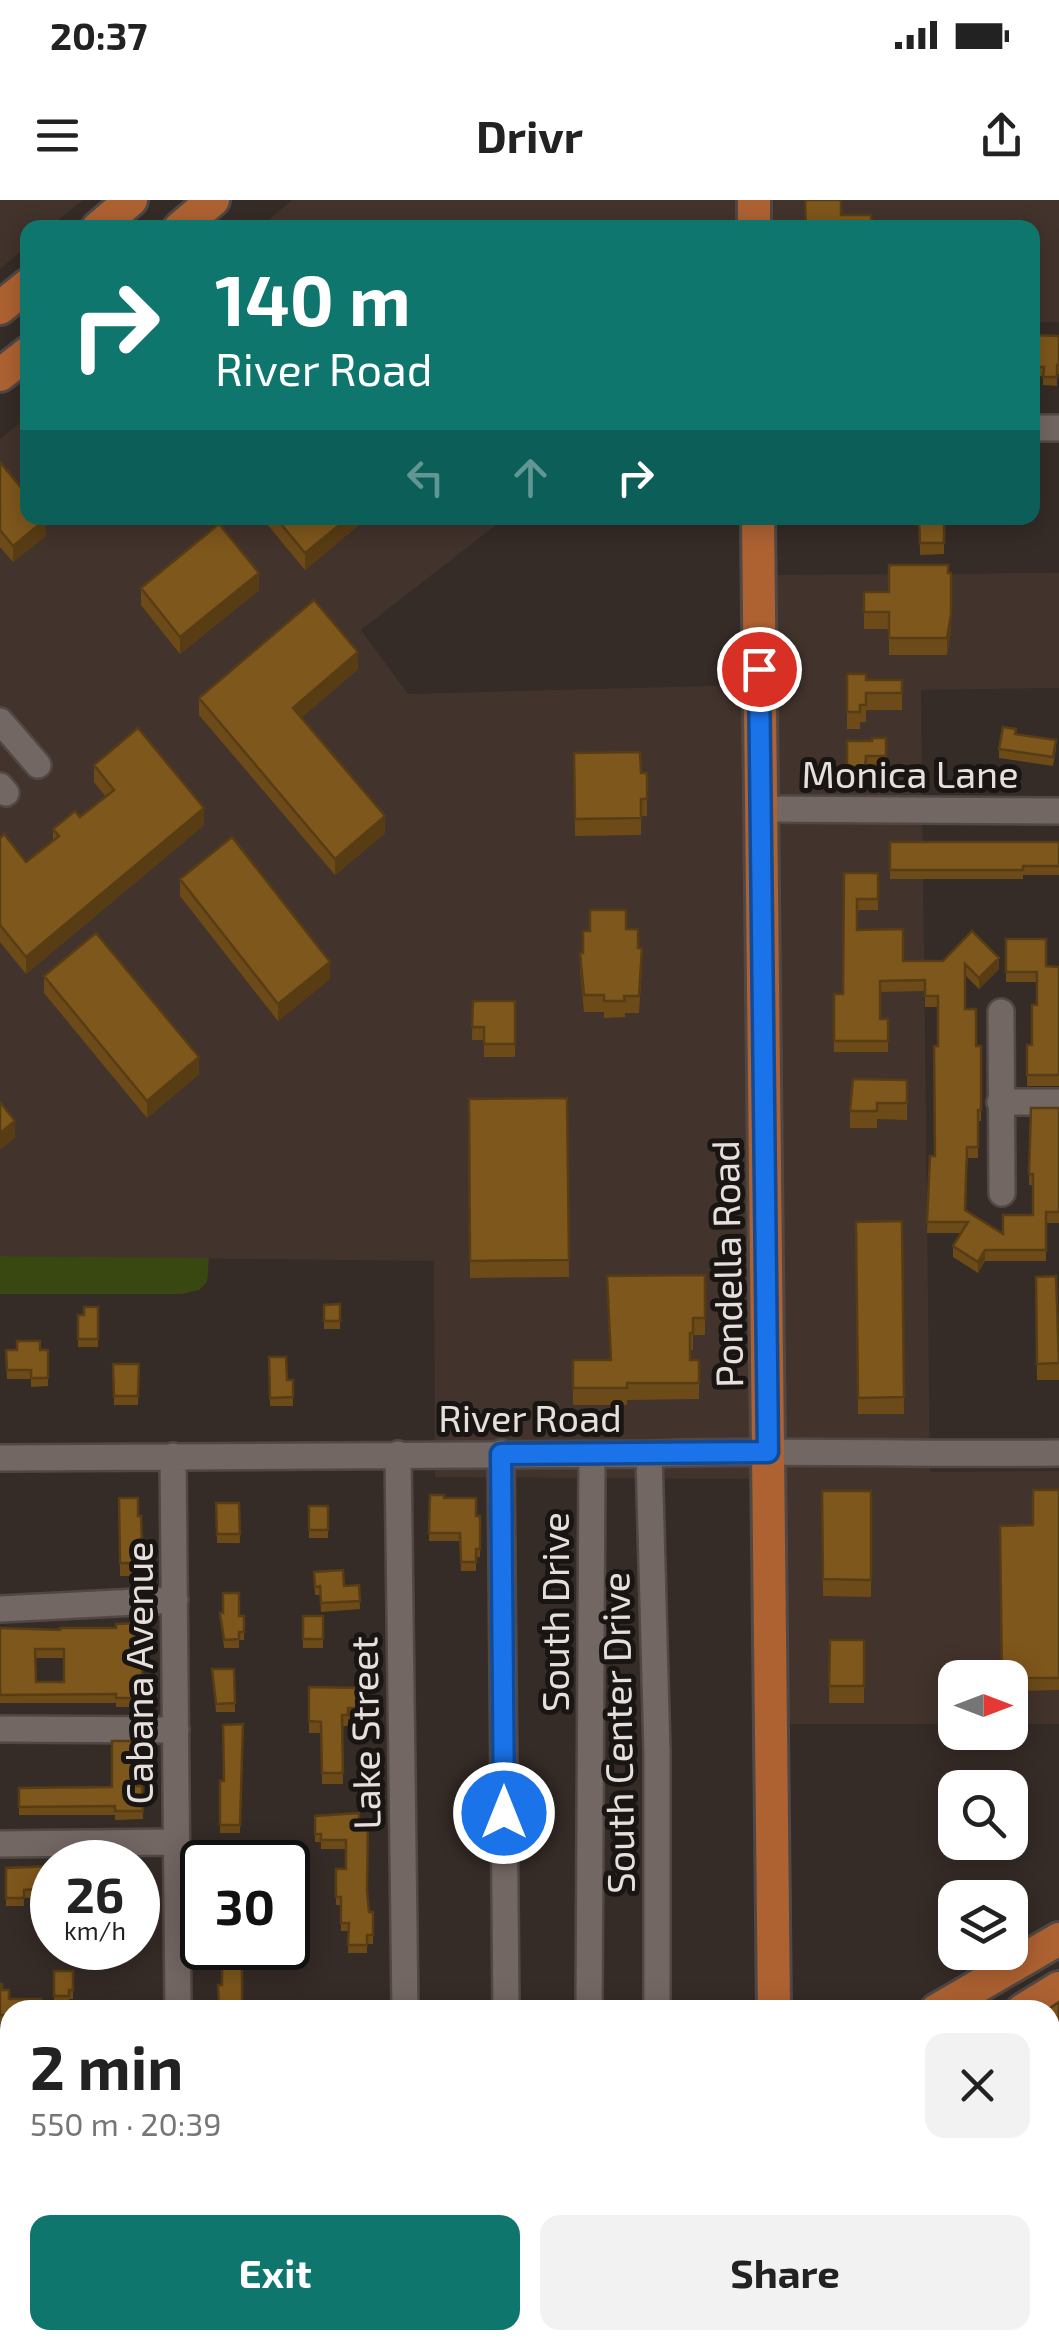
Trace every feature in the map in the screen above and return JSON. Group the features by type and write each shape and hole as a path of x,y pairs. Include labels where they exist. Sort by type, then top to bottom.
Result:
{"main road":[{"path":"107,220 131,200"},
{"path":"187,220 213,200"},
{"path":"0,308 20,292"},
{"path":"0,376 20,360"},
{"name":"Pondella Road","path":"758,525 776,2000"},
{"path":"954,2000 1059,1939"}],"street":[{"path":"0,721 38,765"},
{"name":"Monica Lane","path":"761,810 1059,811"},
{"path":"1001,1012 1002,1193"},
{"path":"1000,1102 1059,1102"},
{"name":"River Road","path":"0,1458 1059,1453"},
{"name":"Lake Street","path":"398,1454 405,2000"},
{"path":"501,1454 506,2000"},
{"name":"South Center Drive","path":"649,1454 657,1752 657,2000"},
{"name":"South Drive","path":"589,2000 592,1455"},
{"name":"Cabana Avenue","path":"173,1456 178,2000"},
{"path":"0,1609 175,1600"},
{"path":"0,1729 176,1730"},
{"path":"0,1844 176,1842"}],"shaded area":[{"path":"0,200 83,200 59,220 20,220 20,252 0,269"},
{"path":"292,200 744,200 744,220 268,220"},
{"path":"764,200 1059,200 1059,322 1040,322 1040,220 764,220"},
{"path":"20,423 20,525 496,525 361,630 408,694 750,685 758,1479 435,1477 434,1261 0,1256 0,439"},
{"path":"1059,573 1059,688 921,690 930,1472 1059,1471 1059,1724 1028,1724 1028,1660 938,1660 938,1724 781,1724 768,575"}],"green space":[{"path":"0,1256 209,1258 207,1282 199,1290 182,1294 0,1294"}],"building":[{"path":"805,200 841,200 841,215 871,215 871,220 806,220"},
{"path":"1040,335 1059,336 1057,377 1043,377 1044,367 1040,367"},
{"path":"0,462 20,486 20,525 39,525 13,546 0,530"},
{"path":"218,525 259,573 180,637 141,588"},
{"path":"282,525 339,525 305,553"},
{"path":"919,525 944,525 944,543 920,543"},
{"path":"889,565 948,565 951,614 947,638 889,638 889,612 864,612 864,592 889,592"},
{"path":"314,600 358,652 293,708 385,816 335,859 199,698"},
{"path":"847,674 866,674 866,680 902,680 902,693 866,693 866,705 860,705 860,712 847,712"},
{"path":"1003,727 1016,729 1015,734 1056,740 1053,757 999,749"},
{"path":"138,728 204,808 26,957 0,925 0,838 4,834 26,862 59,836 53,829 75,811 80,817 114,790 94,765"},
{"path":"886,738 886,756 866,756 865,768 847,768 847,741"},
{"path":"640,752 641,773 647,773 647,799 641,799 641,818 575,819 574,753"},
{"path":"232,837 330,962 278,1004 180,879"},
{"path":"890,842 1059,842 1059,866 1023,866 1023,870 890,870"},
{"path":"844,873 878,873 878,899 857,899 857,930 903,929 903,961 943,961 972,931 999,958 979,978 965,964 965,1009 976,1009 976,1046 981,1046 981,1110 978,1147 967,1147 965,1210 1003,1234 1003,1215 1033,1215 1033,1174 1029,1174 1031,1108 1059,1108 1059,1212 1046,1212 1046,1250 985,1250 978,1262 953,1246 968,1222 927,1222 930,1156 935,1156 934,1046 938,1046 938,996 925,996 925,980 880,981 880,1019 888,1019 888,1041 834,1041 834,994 843,994"},
{"path":"590,910 626,910 626,929 638,929 638,948 642,948 639,996 604,1001 604,995 584,995 580,953 583,931 590,931"},
{"path":"96,933 199,1057 147,1101 44,976"},
{"path":"1006,939 1046,939 1046,966 1059,967 1059,1075 1027,1075 1032,1005 1037,1005 1037,972 1006,972"},
{"path":"473,1001 515,1001 515,1044 484,1044 484,1027 472,1027"},
{"path":"853,1079 907,1080 907,1103 877,1103 877,1111 850,1111"},
{"path":"567,1098 569,1260 470,1261 469,1099"},
{"path":"0,1102 15,1121 0,1133"},
{"path":"902,1221 904,1397 858,1398 856,1222"},
{"path":"705,1275 705,1318 693,1318 690,1333 690,1360 699,1360 699,1383 573,1388 573,1360 611,1360 607,1276"},
{"path":"1056,1276 1059,1363 1037,1364 1036,1277"},
{"path":"340,1304 340,1321 324,1321 324,1305"},
{"path":"84,1307 98,1307 98,1339 78,1339 78,1315 84,1315"},
{"path":"17,1341 40,1341 40,1350 48,1350 48,1378 31,1378 31,1370 7,1370 6,1350 17,1350"},
{"path":"269,1357 286,1357 293,1397 270,1398"},
{"path":"113,1364 139,1364 138,1396 114,1396"},
{"path":"1033,1490 1059,1490 1059,1678 1028,1678 1028,1660 1002,1660 1000,1526 1033,1525"},
{"path":"822,1491 871,1491 871,1580 823,1579"},
{"path":"430,1495 476,1498 480,1549 476,1549 476,1562 461,1562 460,1533 429,1533"},
{"path":"119,1498 138,1498 142,1544 139,1563 120,1563"},
{"path":"216,1503 239,1503 240,1534 217,1534"},
{"path":"309,1506 328,1506 328,1530 309,1530"},
{"path":"343,1570 344,1586 359,1585 360,1601 321,1603 314,1572"},
{"path":"223,1593 239,1593 244,1632 239,1632 239,1639 224,1640 220,1613"},
{"path":"303,1616 323,1616 323,1639 303,1639"},
{"path":"144,1623 141,1698 116,1698 116,1694 0,1695 0,1628 60,1630 116,1628 116,1624","holes":["35,1649 64,1649 64,1682 36,1682"]},
{"path":"830,1640 864,1640 864,1686 829,1686"},
{"path":"212,1669 234,1669 235,1703 216,1704"},
{"path":"309,1687 362,1688 362,1708 348,1708 348,1715 342,1715 343,1773 322,1773 321,1722 309,1721"},
{"path":"243,1724 240,1825 220,1825 223,1725"},
{"path":"112,1741 132,1741 132,1746 136,1746 137,1786 142,1786 143,1811 115,1811 115,1806 19,1807 19,1788 112,1787"},
{"path":"359,1813 359,1821 368,1821 367,1891 369,1912 373,1912 373,1935 367,1935 367,1945 348,1945 349,1923 341,1923 341,1897 336,1897 336,1869 346,1869 346,1840 321,1840 321,1834 315,1834 315,1816"},
{"path":"30,1867 30,1890 24,1890 24,1898 6,1898 6,1868"},
{"path":"222,1970 242,1970 242,2000 219,2000 218,1985 222,1985"},
{"path":"54,1971 73,1971 73,1990 69,1990 69,1996 54,1996"},
{"path":"0,1984 2,1990 9,1990 9,1999 41,1999 41,2000 0,2000"}],"route":[{"path":"504,1813 501,1454 768,1452 759,669"}]}
